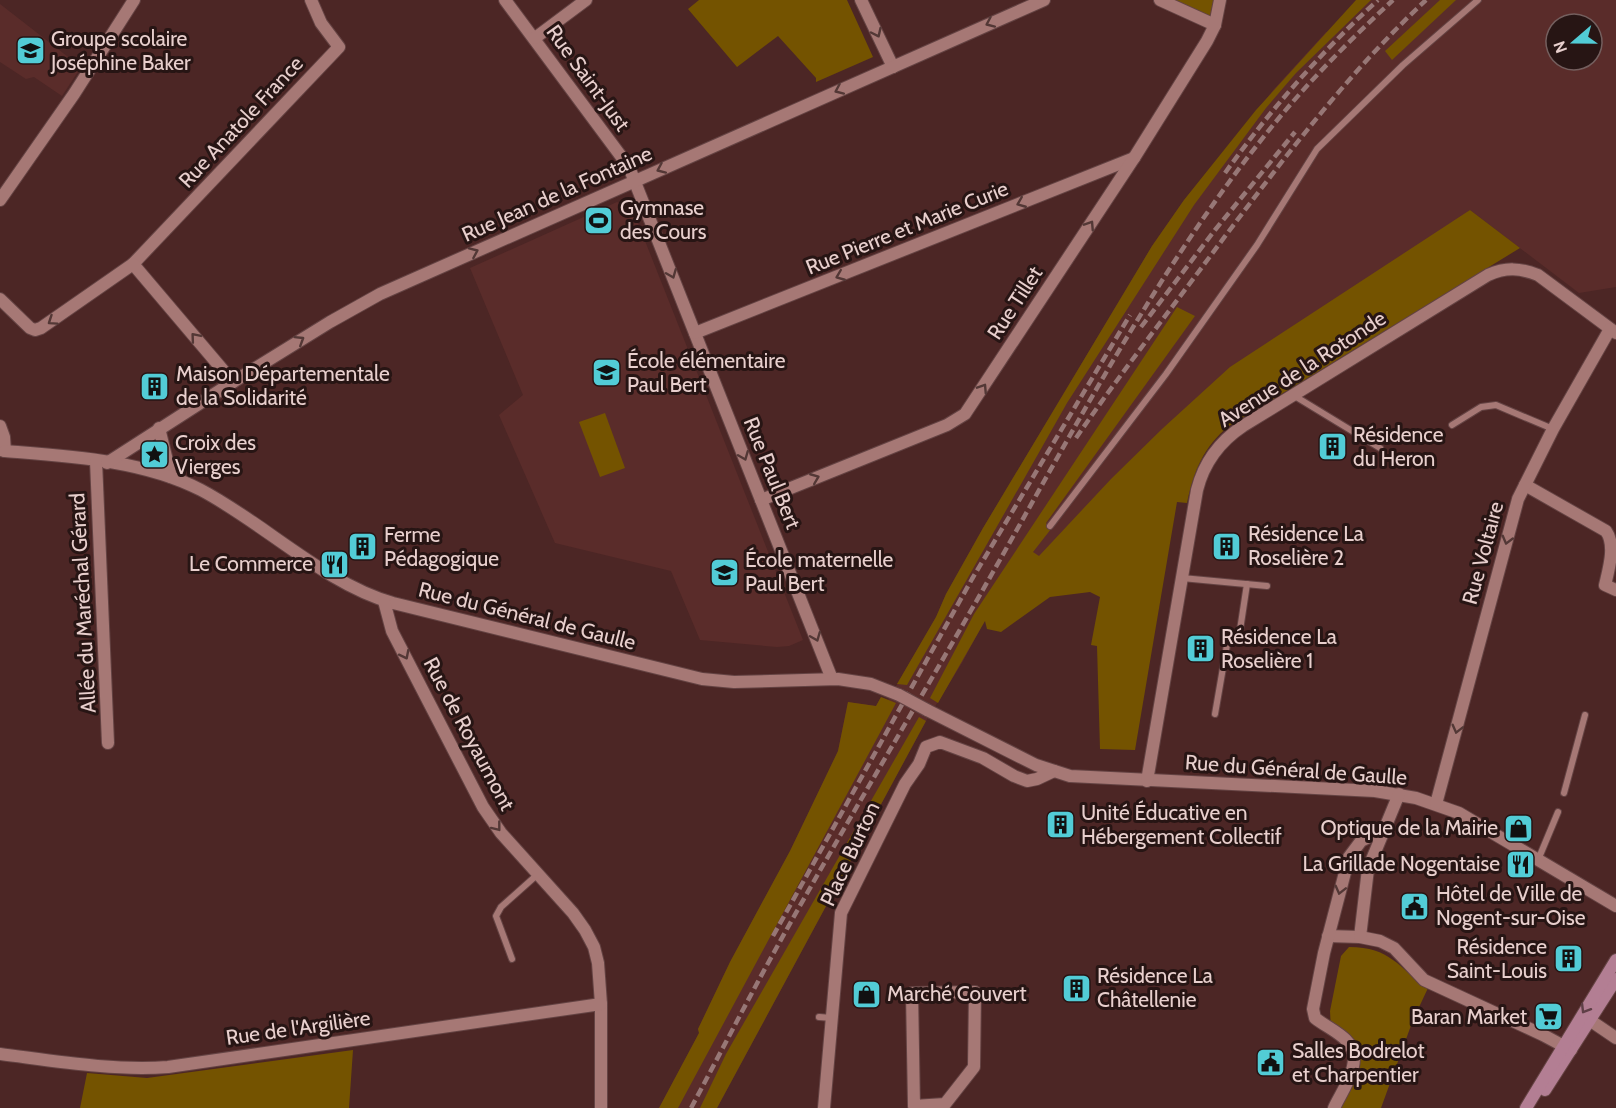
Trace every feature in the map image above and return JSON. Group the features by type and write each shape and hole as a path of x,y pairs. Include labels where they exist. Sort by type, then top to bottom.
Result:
{"main road":[{"path":"1532,1108 1616,960"},
{"path":"1526,1108 1568,1048 1591,1021 1616,979"}],"street":[{"path":"0,200 74,94 134,0"},
{"name":"Rue Anatole France","path":"133,264 339,47 321,23 311,0"},
{"name":"Rue Saint-Just","path":"506,0 629,167 635,181"},
{"path":"535,38 586,0"},
{"path":"861,0 893,66"},
{"name":"Rue Jean de la Fontaine","path":"102,462 330,322 380,294 1044,0"},
{"path":"1160,0 1215,25 1220,0"},
{"name":"Rue Tillet","path":"761,500 947,425 965,414 1134,158 1215,25"},
{"name":"Rue Pierre et Marie Curie","path":"695,333 1134,158"},
{"name":"Rue Paul Bert","path":"635,181 832,679"},
{"path":"0,299 30,328 35,330 51,322 133,264 233,382"},
{"name":"Avenue de la Rotonde","path":"1147,781 1199,481 1208,461 1220,445 1234,432 1293,395 1488,275 1502,270 1524,270 1538,275 1613,331"},
{"name":"Rue Voltaire","path":"1436,804 1515,507 1553,429 1613,331"},
{"path":"0,426 4,437 2,451"},
{"path":"159,428 171,477"},
{"name":"Rue du Général de Gaulle","path":"2,451 102,462 171,477 200,489 226,504 332,575 384,601 702,679 734,682 832,679 862,682 899,695 1011,753 1054,771 1081,777 1375,791 1398,794 1436,804 1459,813 1616,906"},
{"name":"Allée du Maréchal Gérard","path":"102,462 108,743"},
{"path":"1525,485 1606,531 1613,540 1613,547 1605,585 1616,590"},
{"name":"Rue de Royaumont","path":"384,601 392,631 483,807 501,833 573,913 590,938 598,963 601,1004 601,1108"},
{"name":"Rue du Général de Gaulle","path":"939,742 988,760 1021,779 1032,780 1054,771"},
{"name":"Place Burton","path":"824,1108 842,913 926,747 939,742"},
{"path":"1359,937 1366,878 1398,794"},
{"path":"1334,1108 1351,1075 1354,1062 1352,1049 1347,1040 1318,1021 1313,1014 1313,1009 1328,936 1349,857 1360,841 1383,830"},
{"path":"1328,936 1359,937 1380,941 1394,948 1420,976 1430,983 1568,1048"},
{"path":"975,992 974,1067 950,1100 934,1107 914,1106 912,993 975,992"},
{"name":"Rue de l'Argilière","path":"0,1054 97,1064 168,1067 601,1004"},
{"path":"1591,1021 1616,1038"}],"lane":[{"path":"1050,526 1166,374 1257,245 1317,149 1403,65 1478,0"},
{"path":"1293,395 1380,448"},
{"path":"1452,424 1481,407 1496,405 1553,429"},
{"path":"1181,578 1267,586"},
{"path":"1215,714 1228,639 1240,630 1247,584"},
{"path":"1564,793 1586,715"},
{"path":"1538,860 1558,812"},
{"path":"512,959 496,916 501,907 538,873"},
{"path":"819,1017 832,1018"}],"shaded area":[{"path":"699,0 847,0 873,57 816,82 816,78 778,36 737,67 688,9"},
{"path":"1174,0 1216,0 1212,14 1208,16"},
{"path":"1356,0 1371,0 1296,73 1266,108 1194,205 1067,403 907,685 897,684 936,617 946,594 983,528 1152,246 1184,200 1256,110"},
{"path":"1363,0 1616,0 1616,287 1579,293 1470,210 985,620 962,663 926,721 717,1108 659,1108 699,1033 698,1029 730,962 790,851 838,751 848,702 876,706 881,697 888,700 936,617 946,594 983,528 1152,246 1184,200 1274,89 1326,32 1332,31"},
{"path":"1440,0 1456,0 1392,60 1385,51"},
{"name":"Groupe scolaire Joséphine Baker","path":"0,4 81,67 62,96 34,77 26,79 0,62"},
{"name":"École élémentaire Paul Bert","path":"617,202 632,208 803,640 789,646 777,647 700,640 671,571 555,543 499,415 523,395 470,268"},
{"path":"1470,210 1520,248 1229,426 1206,451 1193,480 1187,503 1177,502 1135,750 1100,749 1097,646 1091,645 1100,597 1090,592 1050,597 1001,632 987,629 985,621 938,703 930,698 974,614 1177,307 1195,316 1046,523 1051,529 1033,552 1039,556 1111,479 1230,367"},
{"path":"605,413 625,468 600,477 579,422"},
{"path":"881,697 896,703 678,1108 659,1108 699,1033 698,1029 730,962 790,851 838,751 848,702 876,706"},
{"path":"919,717 926,721 717,1108 700,1108 726,1054"},
{"path":"1349,947 1375,950 1384,954 1428,988 1413,1020 1381,1108 1334,1108 1353,1055 1331,1030 1330,1011 1341,956"},
{"path":"353,1050 349,1108 80,1108 87,1073 147,1078"}],"railway":[{"path":"1225,173 1297,82 1378,0"},
{"path":"691,1108 804,898 1124,342 1159,286 1233,176 1274,124 1331,60 1393,0"},
{"path":"1076,438 1129,364 1293,148 1343,87 1426,0"},
{"path":"1141,327 1215,230 1295,132"},
{"path":"773,936 972,579 1130,315"}],"place":[{"name":"Groupe scolaire Joséphine Baker","path":"30,51"},
{"name":"Gymnase des Cours","path":"599,220"},
{"name":"École élémentaire Paul Bert","path":"606,373"},
{"name":"Maison Départementale de la Solidarité","path":"155,386"},
{"name":"Résidence du Heron","path":"1332,447"},
{"name":"Croix des Vierges","path":"154,455"},
{"name":"Résidence La Roselière 2","path":"1227,546"},
{"name":"Ferme Pédagogique","path":"363,547"},
{"name":"Le Commerce","path":"334,564"},
{"name":"École maternelle Paul Bert","path":"724,572"},
{"name":"Résidence La Roselière 1","path":"1200,649"},
{"name":"Unité Éducative en Hébergement Collectif","path":"1060,825"},
{"name":"Optique de la Mairie","path":"1519,828"},
{"name":"La Grillade Nogentaise","path":"1521,864"},
{"name":"Hôtel de Ville de Nogent-sur-Oise","path":"1415,906"},
{"name":"Résidence Saint-Louis","path":"1568,959"},
{"name":"Résidence La Châtellenie","path":"1076,988"},
{"name":"Marché Couvert","path":"866,994"},
{"name":"Baran Market","path":"1548,1017"},
{"name":"Salles Bodrelot et Charpentier","path":"1271,1063"}]}
